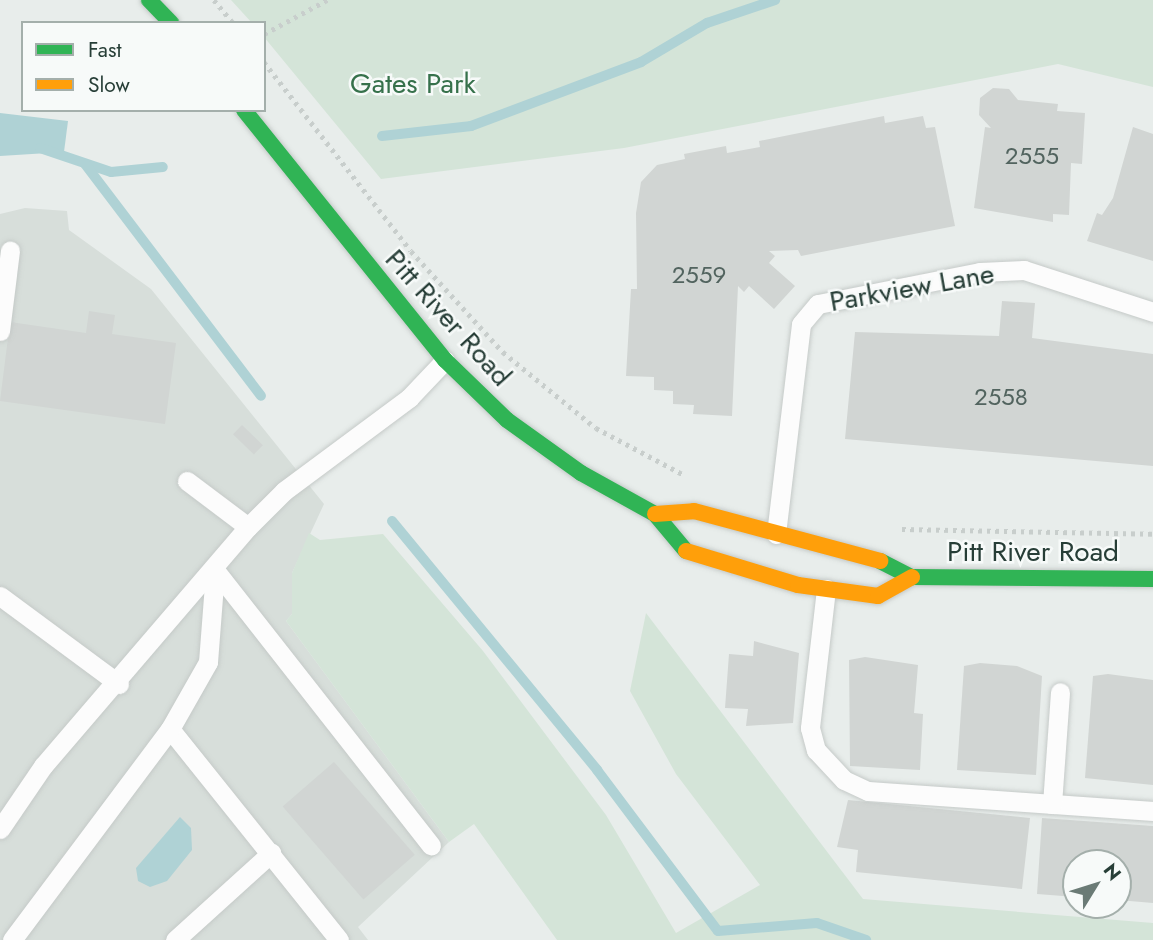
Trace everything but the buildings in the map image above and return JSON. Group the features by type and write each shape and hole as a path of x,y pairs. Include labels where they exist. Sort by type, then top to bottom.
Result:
{"main road":[{"path":"149,0 169,21"},
{"name":"Pitt River Road","path":"246,112 445,360 507,420 581,473 655,513 685,551 826,589 878,596 912,577"},
{"name":"Pitt River Road","path":"655,513 694,512 867,554 912,577 1153,579"}],"lane":[{"path":"0,331 10,251"},
{"name":"Parkview Lane","path":"776,534 801,324 818,304 980,272 1024,270 1153,312"},
{"path":"0,829 43,766 118,684 248,527 284,491 409,398 445,360"},
{"path":"187,481 248,527"},
{"path":"12,940 170,729 208,662 215,570"},
{"path":"215,570 431,845"},
{"path":"826,589 810,728 828,766 868,791 1153,811"},
{"path":"0,596 118,684"},
{"path":"1052,804 1060,692"},
{"path":"170,729 339,940"},
{"path":"175,940 271,853"}],"path":[{"path":"214,0 231,21"},
{"path":"266,33 327,0"},
{"path":"266,65 411,251 503,352 596,428 688,476"},
{"path":"891,529 1153,534"}],"shaded area":[{"path":"25,208 67,211 69,230 151,289 324,504 292,573 292,614 286,621 449,842 358,927 368,940 0,940 0,214"}],"green space":[{"name":"Gates Park","path":"231,0 1153,0 1153,87 1058,64 624,148 381,179 266,39 266,21 250,21"},
{"path":"309,533 320,540 383,534 483,651 606,815 676,933 760,885 676,774 630,691 646,613 863,899 1062,915 1062,919 1153,923 1153,940 557,940 474,824 449,842 286,621 292,614 292,573"}],"water":[{"path":"0,113 68,121 64,152 0,156"},
{"path":"180,817 191,828 192,850 167,881 150,887 138,881 136,868"}],"waterway":[{"path":"382,136 471,126 641,62 707,23 775,0"},
{"path":"40,148 111,172 163,167"},
{"path":"85,164 261,396"},
{"path":"392,521 597,770 718,931 817,923 866,940"}],"traffic: fast":[{"path":"149,0 169,21"},
{"path":"246,112 445,360 507,420 581,473 655,514 686,551"},
{"path":"880,561 912,577 1153,579"}],"traffic: slow":[{"path":"655,514 694,511 880,561"},
{"path":"686,551 798,585 878,596 912,577"}]}
